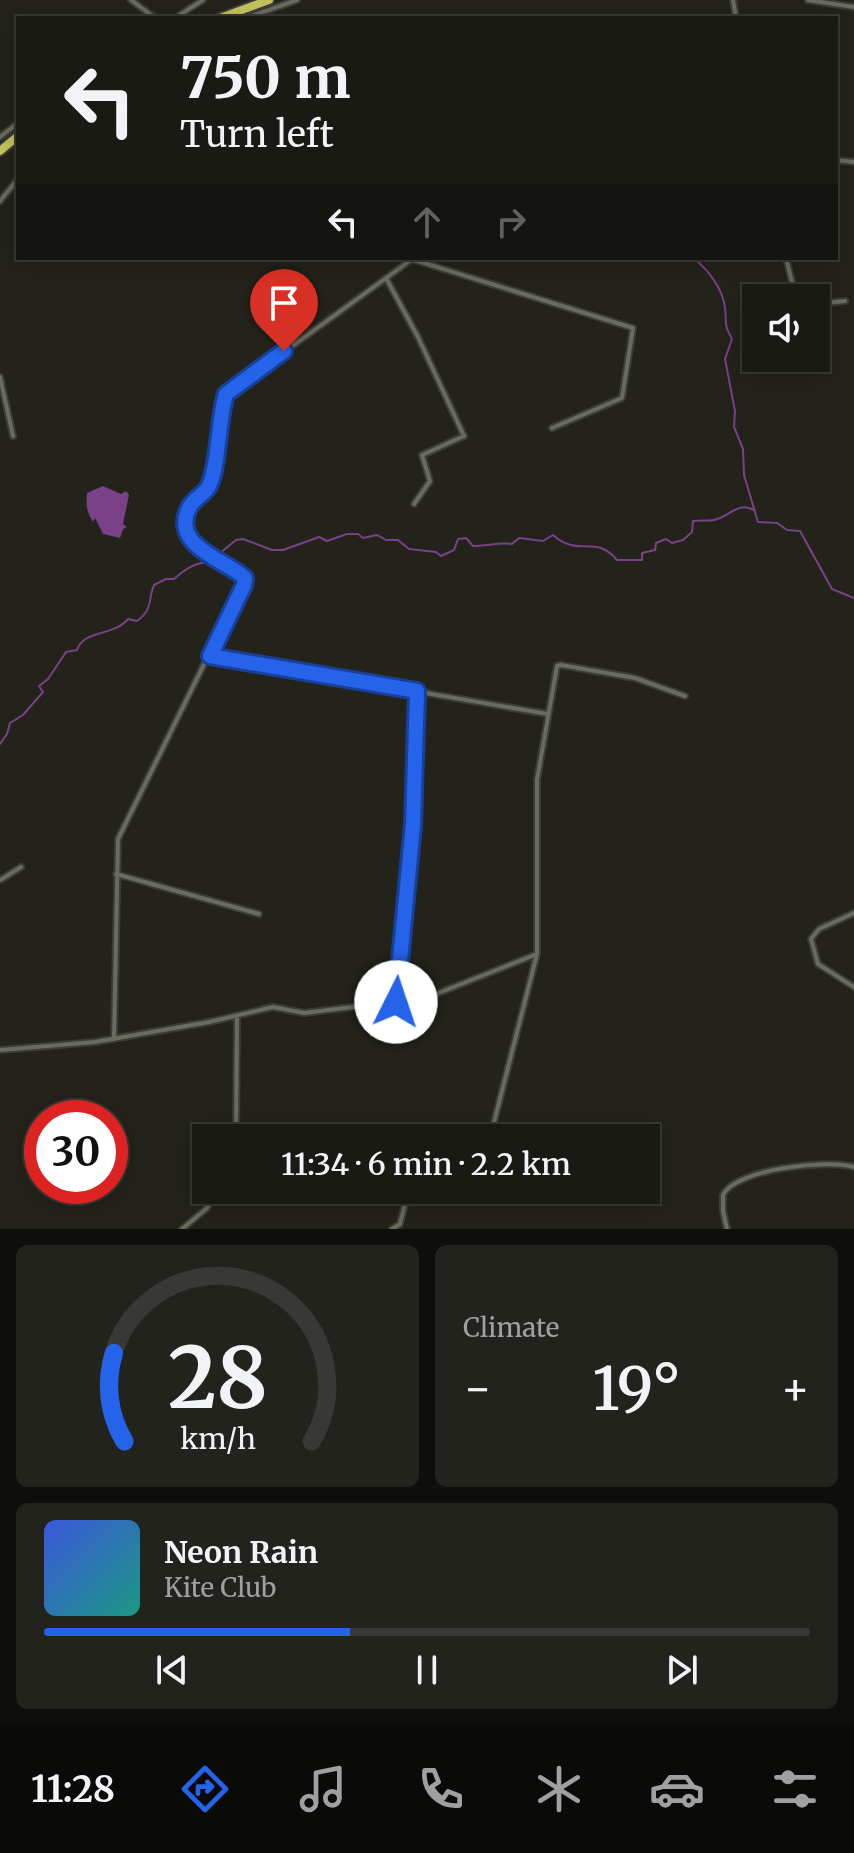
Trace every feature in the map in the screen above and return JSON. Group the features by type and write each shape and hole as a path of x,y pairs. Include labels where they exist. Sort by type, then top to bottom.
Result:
{"highway":[{"path":"225,16 269,0"},
{"path":"0,151 16,138"}],"street":[{"path":"131,0 152,16"},
{"path":"178,16 203,0"},
{"path":"251,16 294,0"},
{"path":"808,0 854,7"},
{"path":"0,137 16,125"},
{"path":"0,201 16,181"},
{"path":"114,1039 116,874 120,834 244,585 245,578 200,550 188,532 185,517 194,500 210,483 226,394 409,260"},
{"path":"413,260 634,329 622,398 552,428"},
{"path":"786,260 792,284"},
{"path":"386,278 418,337 464,436 422,455 430,481 414,504"},
{"path":"830,303 845,301"},
{"path":"0,377 13,436"},
{"path":"210,656 548,714"},
{"path":"494,1124 537,954 537,780 556,668 561,665 635,678 685,696"},
{"path":"396,1002 413,825 417,691"},
{"path":"0,880 21,867"},
{"path":"116,874 259,914"},
{"path":"854,913 812,934 811,944 818,964 854,987"},
{"path":"0,1050 114,1039 273,1007 304,1013 426,998 537,954"},
{"path":"236,1124 237,1015"},
{"path":"727,1229 723,1195 733,1183 800,1165 834,1163 854,1167"},
{"path":"182,1229 210,1204"},
{"path":"392,1229 400,1224 405,1204"}],"shaded area":[{"path":"103,486 121,494 126,491 129,495 123,524 127,527 120,538 103,534 88,511 87,493"}],"waterway":[{"path":"695,260 714,280 724,301 726,326 732,339 725,359 735,411 734,427 743,449 744,475 758,522 777,523 787,530 800,531 832,589 854,598"},
{"path":"0,744 10,723 23,715 43,692 39,686 48,679 66,652 77,650 86,639 122,625 128,619 137,621 148,608 154,585 174,579 194,565 208,563 236,540 243,539 272,550 283,550 319,537 327,541 347,534 358,534 363,538 377,535 386,540 398,540 409,549 436,552 441,556 454,550 458,539 466,538 473,546 478,546 512,544 519,538 543,541 553,535 571,545 602,548 617,560 642,560 642,553 655,550 656,543 666,539 672,543 683,540 692,532 693,521 714,520 743,507 754,510"}],"route":[{"path":"284,351 226,394 210,483 188,509 185,523 200,550 245,578 210,656 417,691 413,825 396,1002"}]}
